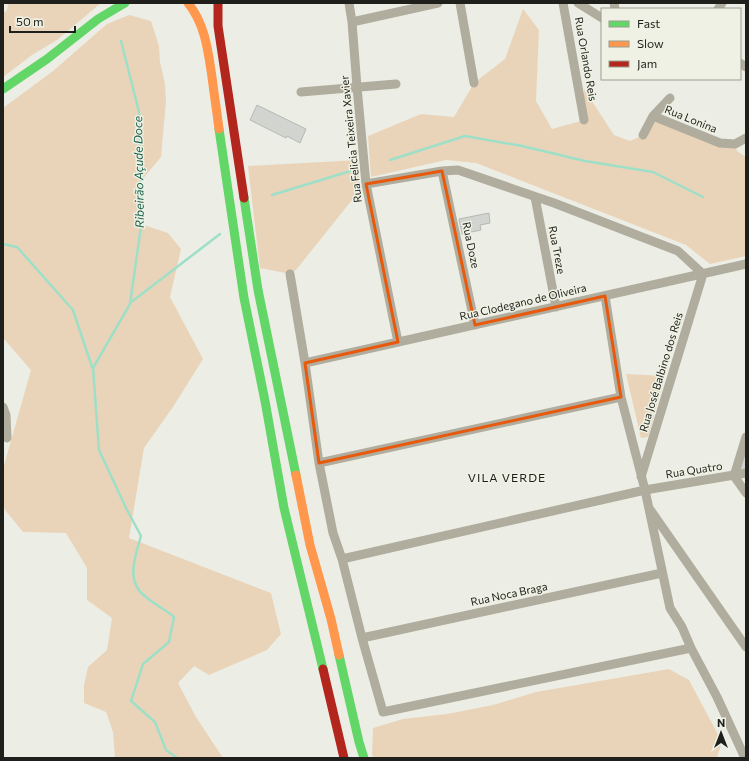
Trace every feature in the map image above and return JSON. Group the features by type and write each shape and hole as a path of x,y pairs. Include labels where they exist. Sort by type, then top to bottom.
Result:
{"highway":[{"path":"98,19 112,3"},
{"path":"3,89 47,59 98,19 125,3"},
{"path":"188,3 195,11 202,24 207,44 244,298 265,401 284,508 344,758"},
{"path":"218,3 218,26 258,290 310,545 330,619 364,758"}],"street":[{"name":"Rua Felicia Teixeira Xavier","path":"349,3 352,22 366,184 398,342"},
{"path":"352,22 438,3"},
{"path":"460,3 474,83"},
{"name":"Rua Orlando Reis","path":"563,3 584,120"},
{"path":"578,3 601,17"},
{"path":"301,92 396,84"},
{"path":"643,135 652,116 670,98"},
{"name":"Rua Lonina","path":"652,116 720,144 735,144 746,138"},
{"path":"366,184 442,171 458,170 678,250 703,274"},
{"name":"Rua Doze","path":"442,171 476,325"},
{"name":"Rua Treze","path":"535,197 556,307"},
{"name":"Rua Clodegano de Oliveira","path":"305,363 746,264"},
{"path":"290,274 305,363 319,463 333,533 342,559 383,712 691,648"},
{"name":"Rua José Balbino dos Reis","path":"641,477 703,274"},
{"path":"605,296 621,397 645,490 670,608 717,696 745,758"},
{"path":"319,463 621,397"},
{"path":"3,407 6,415 7,438"},
{"path":"746,437 734,476 746,493"},
{"name":"Rua Quatro","path":"342,559 645,490 746,473"},
{"path":"647,505 746,646"},
{"name":"Rua Noca Braga","path":"362,638 662,573"}],"highlighted area":[{"path":"442,171 475,325 605,296 621,397 319,463 305,363 398,342 366,184"}],"shaded area":[{"path":"8,3 101,3 57,40 32,55 3,77 3,13 7,10"},
{"path":"523,9 539,30 536,101 552,129 584,120 584,89 614,135 630,141 643,135 653,116 735,144 737,151 746,157 746,256 710,264 686,245 476,163 446,160 371,177 368,136 421,114 454,117 474,83 505,59"},
{"path":"129,15 151,21 159,46 166,101 161,157 141,181 141,224 168,233 181,249 170,297 203,359 173,407 144,448 129,538 271,593 281,634 267,650 209,675 194,666 178,683 196,717 223,758 115,758 113,732 106,712 84,703 84,685 88,667 107,650 112,618 87,600 87,568 66,533 23,532 5,510 3,502 3,469 31,370 3,338 3,108 53,71 107,24"},
{"path":"358,160 360,190 296,270 290,274 260,268 248,166"},
{"path":"626,374 665,376 648,437 641,438"},
{"path":"669,669 689,680 722,742 717,757 374,758 372,755 373,728 403,719 447,714 493,705 536,692"}],"building":[{"path":"257,105 306,129 300,143 287,136 286,138 250,120"},
{"path":"489,213 490,223 480,225 481,230 462,234 459,219"},
{"path":"746,452 746,469 739,471"}],"waterway":[{"name":"Ribeirão Açude Doce","path":"121,41 139,112 142,219 130,304 93,368 99,450 141,536 133,569 136,584 146,597 174,617 169,642 143,664 131,701 155,722 166,750 177,758"},
{"path":"390,160 465,136 522,146 585,161 653,172 703,197"},
{"path":"272,195 357,169"},
{"path":"130,303 220,234"},
{"path":"3,244 17,247 73,310 92,367"}],"traffic: fast":[{"path":"3,89 47,59 98,19 125,3"},
{"path":"219,129 244,298 265,401 284,508 323,669"},
{"path":"244,198 258,290 296,475"},
{"path":"339,655 364,758"}],"traffic: slow":[{"path":"188,3 194,11 205,38 211,67 219,129"},
{"path":"296,475 310,545 331,619 339,655"}],"traffic: jam":[{"path":"218,3 218,26 244,198"},
{"path":"323,669 344,758"}],"district":[{"name":"VILA VERDE","path":"507,478"}]}
